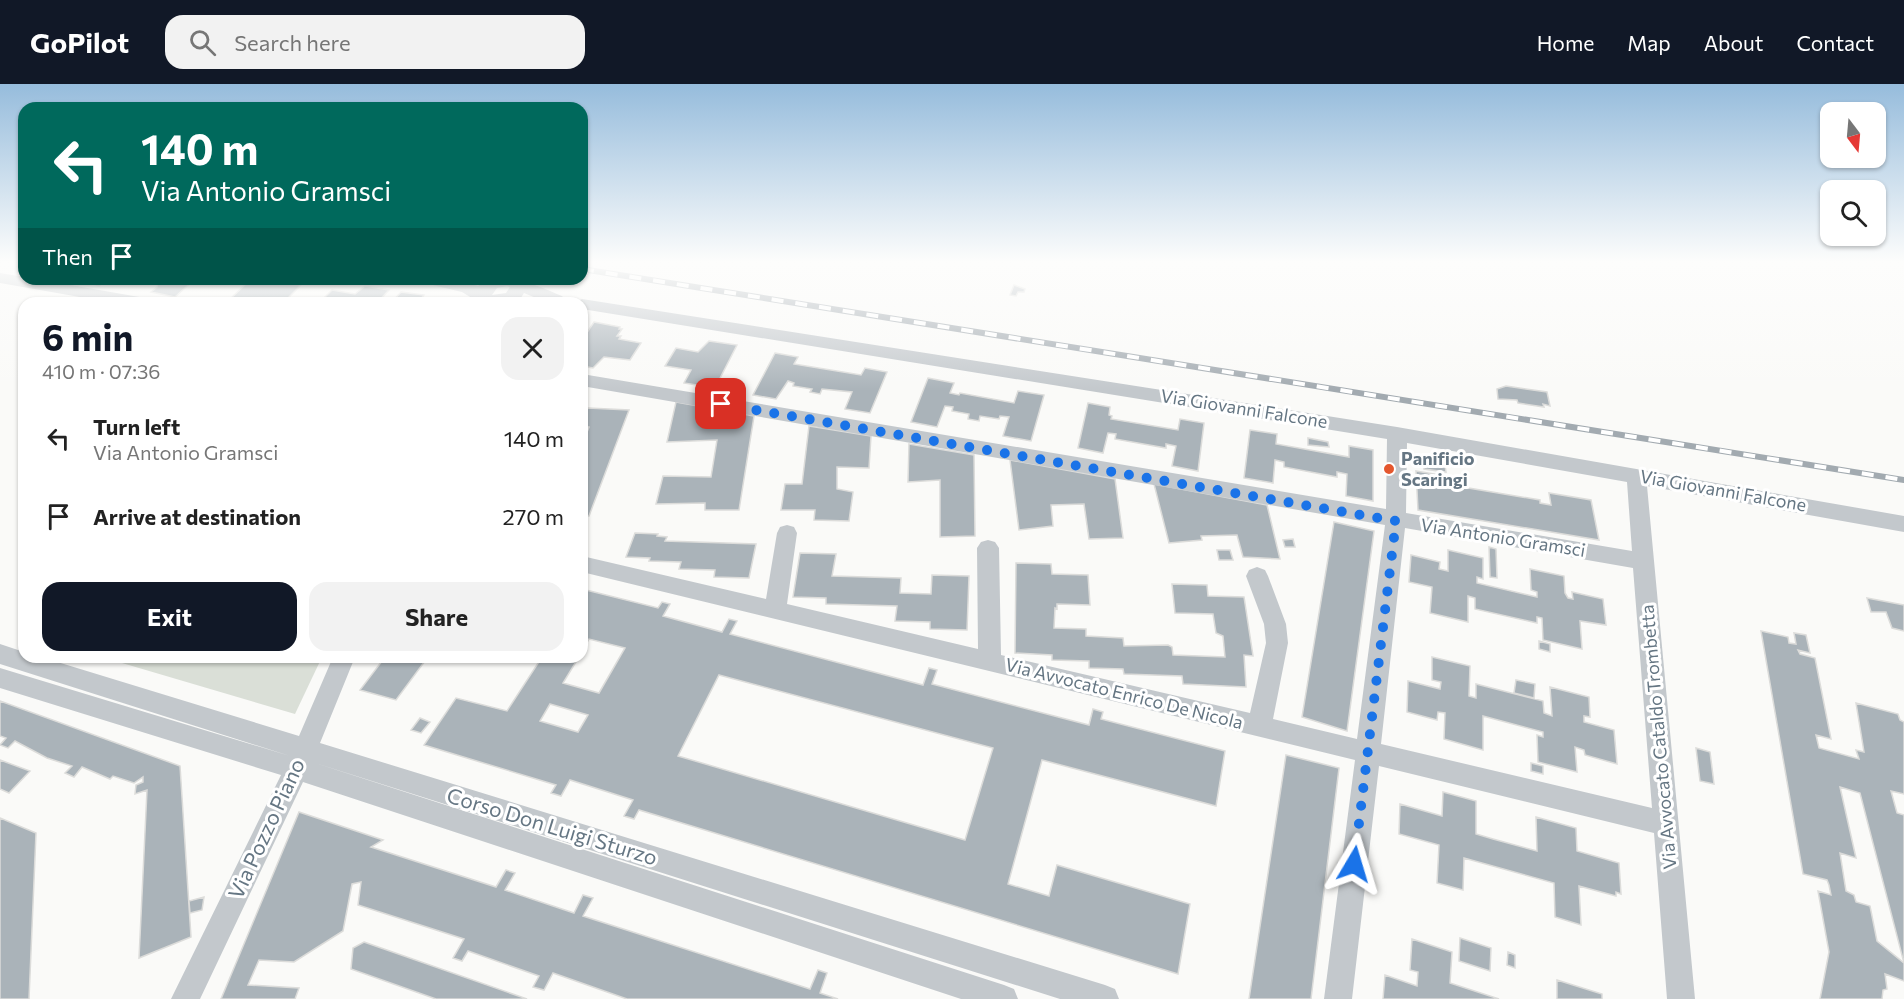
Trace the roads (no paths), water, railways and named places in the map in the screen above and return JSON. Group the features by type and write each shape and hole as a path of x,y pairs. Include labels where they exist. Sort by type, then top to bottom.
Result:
{"street":[{"name":"Via Giovanni Falcone","path":"588,305 1397,434 1636,475 1904,525"},
{"name":"Via Antonio Gramsci","path":"588,381 1396,521 1643,561"},
{"path":"1338,999 1396,521 1397,434"},
{"name":"Via Avvocato Cataldo Trombetta","path":"1636,475 1681,999"},
{"path":"775,610 787,533"},
{"path":"988,548 990,662"},
{"name":"Via Avvocato Enrico De Nicola","path":"588,565 1667,824"},
{"path":"1257,576 1275,624 1277,643 1259,726"},
{"name":"Corso Don Luigi Sturzo","path":"0,654 18,660"},
{"name":"Corso Don Luigi Sturzo","path":"26,663 1004,999"},
{"name":"Via Pozzo Piano","path":"185,999 300,759 341,663"},
{"name":"Corso Don Luigi Sturzo","path":"0,678 300,759 1105,999"}],"railway":[{"path":"806,305 1904,480"}],"place":[{"name":"Panificio Scaringi","path":"1389,469"}]}
